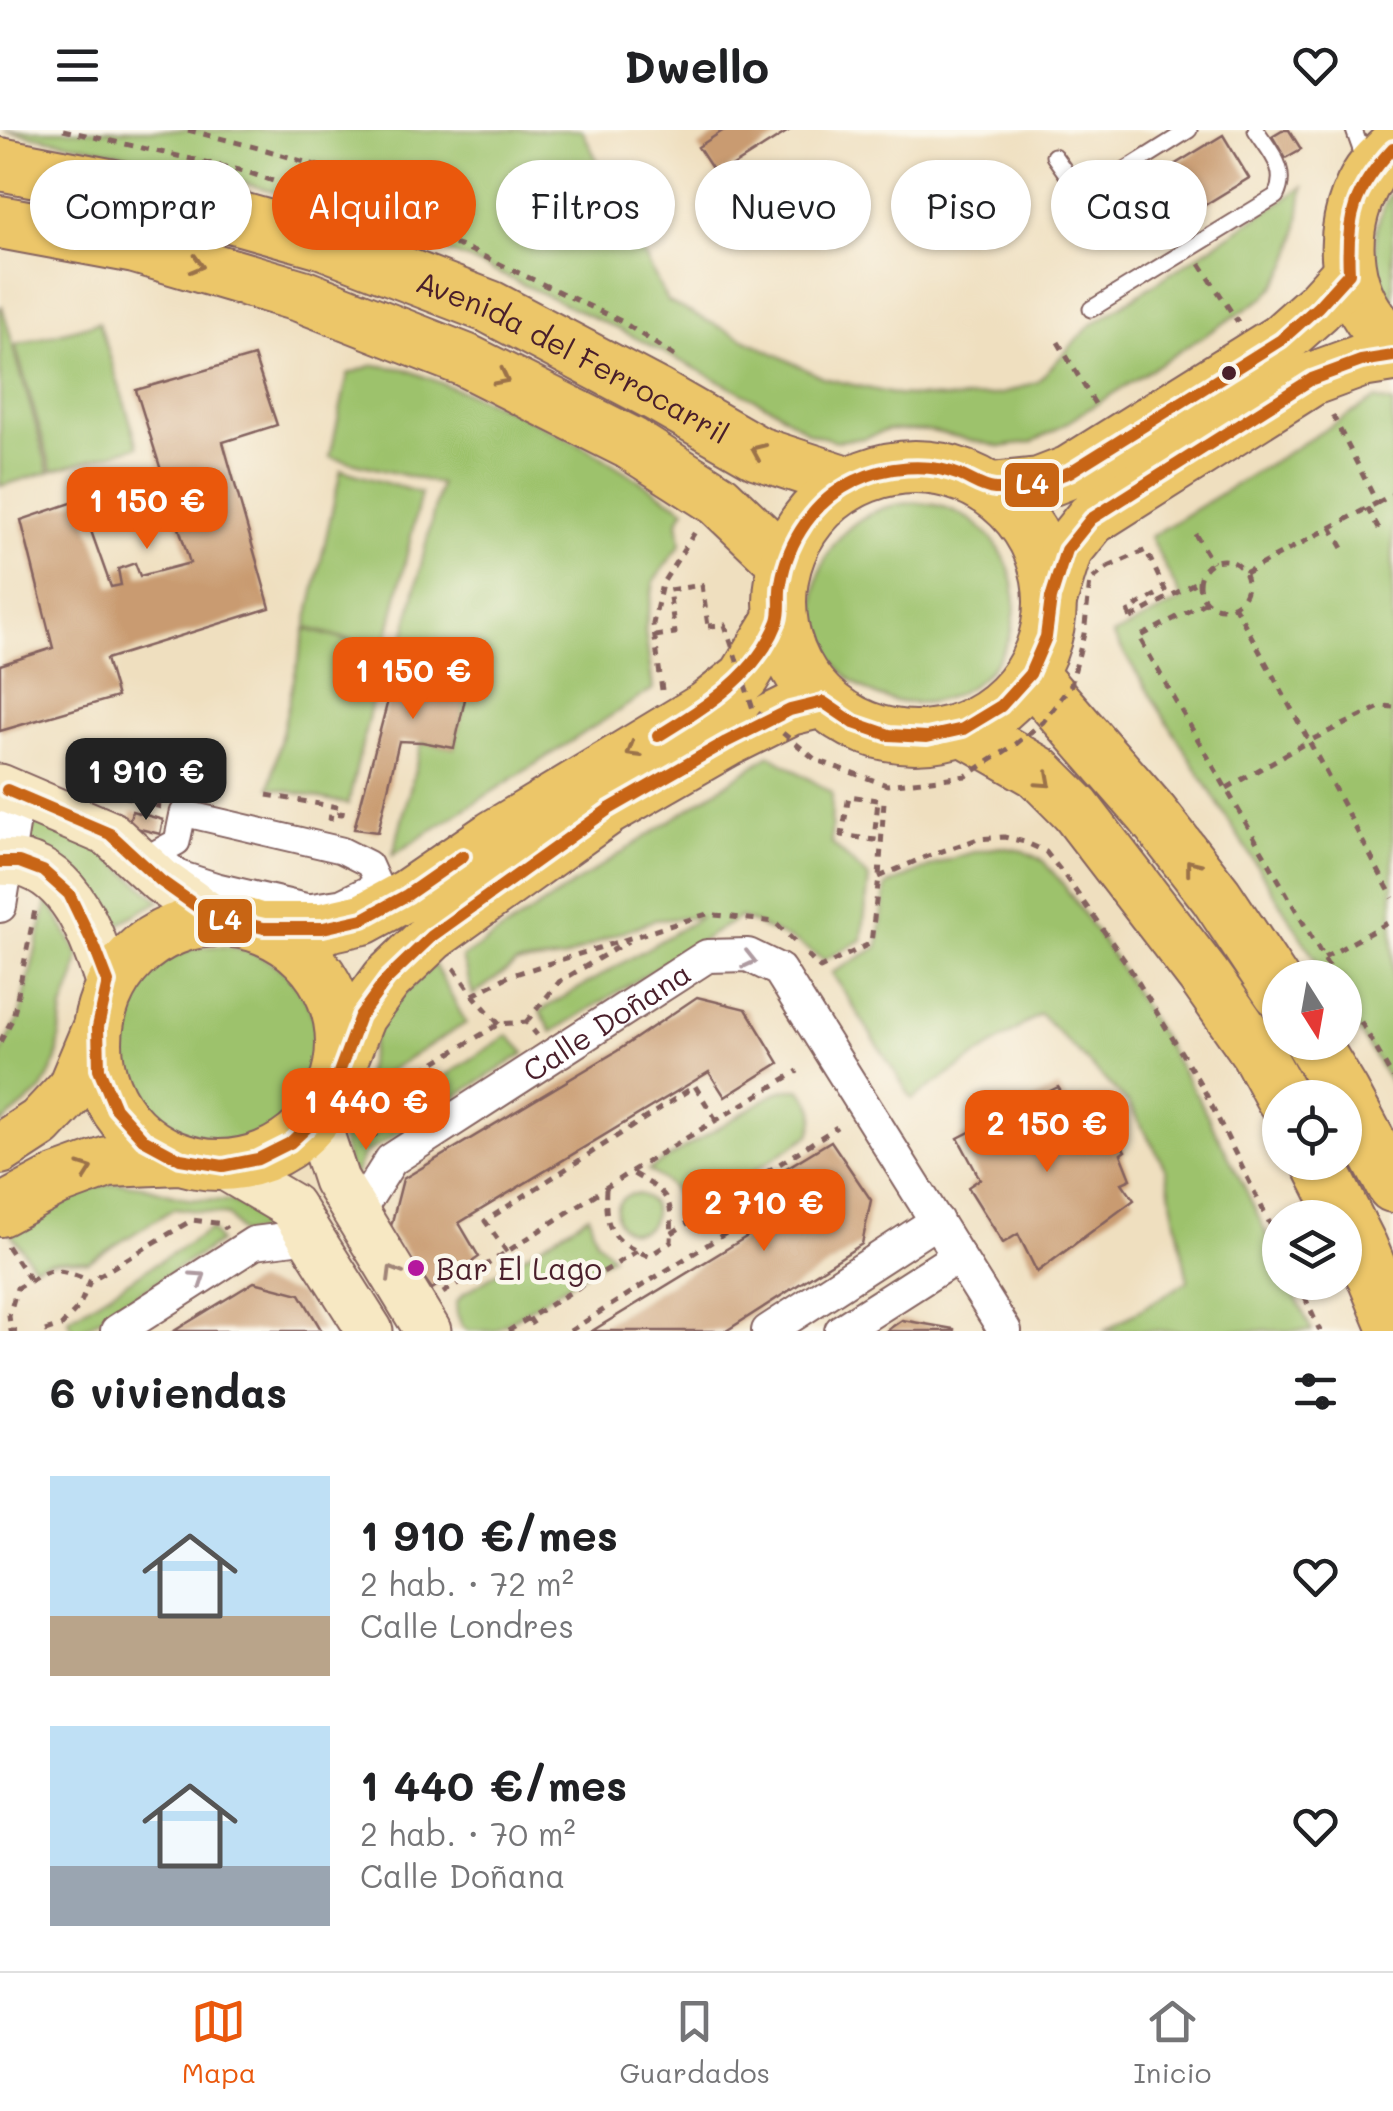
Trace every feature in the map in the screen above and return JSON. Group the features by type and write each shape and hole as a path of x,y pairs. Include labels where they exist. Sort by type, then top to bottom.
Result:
{"highway":[{"path":"1372,150 1346,238 1349,273 1361,305 1393,342"},
{"name":"Avenida del Ferrocarril","path":"0,164 145,192 319,241 490,308 758,453 850,483"},
{"name":"Avenida del Ferrocarril","path":"0,222 136,247 302,296 465,360 630,442 719,500 785,563"},
{"path":"991,489 1039,484 1070,472 1281,340 1349,273"},
{"path":"1051,598 1043,556 1022,519 991,489 956,474 917,466 882,470 850,483 821,504 799,531 779,590 749,644 788,649 802,678 823,702 854,723 889,735 926,736 963,728 1001,706 1030,674 1046,638 1051,598 1066,550 1091,519 1312,379 1361,361 1393,356"},
{"path":"1030,674 1152,814 1216,896 1262,965"},
{"path":"963,728 1038,772 1076,810 1202,975 1272,1080"},
{"path":"1323,1060 1393,1186"},
{"path":"1327,1180 1393,1324"}],"main road":[{"path":"0,1149 40,1124 72,1089 103,1005 143,947 171,930 216,920 264,928 323,928 363,919 706,707 749,644"},
{"path":"0,1211 56,1181 108,1162 258,1159 290,1143 316,1119 332,1094 360,1016 388,978 432,936 609,809 790,710 823,702"},
{"path":"17,794 110,834 161,881 216,920"},
{"path":"10,880 44,872 69,894 96,948 103,1005 99,1069 115,1108 143,1139 291,1206 370,1331"},
{"path":"264,928 300,950 327,983 341,1024 340,1066"},
{"path":"316,1119 336,1180 430,1316"}],"street":[{"path":"10,880 17,794"},
{"path":"184,813 342,850 370,864 378,884 340,902 308,907 180,874 154,854 176,842 184,813"},
{"name":"Calle Doñana","path":"357,1214 391,1160 707,956 748,956 779,970 1006,1331"},
{"path":"768,1331 936,1221"},
{"path":"117,1331 254,1243 310,1236"},
{"path":"841,1331 958,1256"}],"lane":[{"path":"1054,156 1076,187 1096,189 1189,130"},
{"path":"1207,239 1276,196 1281,186 1281,170 1256,130"},
{"path":"1090,309 1188,250"}],"path":[{"path":"188,130 298,160"},
{"path":"1191,250 1258,354"},
{"path":"1058,342 1117,442"},
{"path":"1330,411 1376,503"},
{"path":"1245,574 1393,494"},
{"path":"1367,508 1382,534"},
{"path":"664,698 653,624 662,584 702,520"},
{"path":"1331,527 1344,550"},
{"path":"1195,534 1212,562"},
{"path":"655,636 675,632 669,590 702,585 708,626 725,625 749,644 754,708 816,760 887,785 966,776 1043,722 1071,685 1084,634 1090,581 1108,568 1146,550 1165,590 1128,610 1132,618 1198,581 1212,562 1226,560 1240,567 1245,574 1246,590 1234,606 1222,608 1206,602 1198,581"},
{"path":"1206,602 1139,637 1324,958 1393,920"},
{"path":"1234,606 1393,898"},
{"path":"1226,788 1309,741 1382,706 1393,707"},
{"path":"267,795 343,808 342,814 331,813 330,822 315,818"},
{"path":"473,994 509,976 708,914 775,922 820,968 871,944 884,802 878,801 848,796 842,835 874,840 878,801"},
{"path":"879,878 978,839 1004,837 1046,852 1127,964 1203,1088 1262,1208"},
{"path":"0,1042 14,1018 36,909 10,880"},
{"path":"380,1143 368,1126 378,1097 499,1024 526,1022 559,982 639,935"},
{"path":"444,955 499,1024"},
{"path":"526,1022 540,1039"},
{"path":"1362,1024 1393,1078"},
{"path":"430,1316 506,1252 798,1071"},
{"path":"506,1252 485,1222 695,1086 716,1120"},
{"path":"672,1232 836,1127"},
{"path":"606,1187 605,1214 616,1238 628,1248 650,1256 671,1242 672,1208 659,1188 630,1172"},
{"path":"570,1331 766,1208 749,1183"},
{"path":"45,1331 61,1326 78,1307 90,1281 192,1220 222,1224 231,1237"},
{"path":"1,1237 31,1281"},
{"path":"508,1331 637,1251"},
{"path":"13,1331 8,1316 18,1288 48,1270 90,1281"},
{"path":"1306,1300 1320,1331"},
{"path":"529,1318 538,1331"}],"green space":[{"path":"4,130 582,130 597,160 496,160 496,250 642,250 667,301 824,378 897,395 956,399 1002,394 1037,382 1090,326 1303,187 1290,259 1265,297 1057,429 1032,442 1001,447 931,431 887,430 865,438 837,441 809,433 776,410 620,330 441,250 476,250 476,160 272,160 272,191 252,185 252,160 154,160"},
{"path":"1393,190 1393,304 1380,277 1375,247 1380,217"},
{"path":"0,307 49,472 0,486"},
{"path":"99,322 138,446 52,471 15,345"},
{"path":"374,365 405,369 515,412 592,451 685,509 678,520 681,544 654,581 645,630 653,689 393,855 422,742 454,748 472,668 401,651 440,484 330,457 348,374"},
{"path":"1375,399 1393,404 1393,1088 1362,1036 1362,960 1315,960 1113,635 1182,600 1150,537"},
{"path":"341,470 421,493 385,649 306,628"},
{"path":"915,503 953,510 986,532 1008,565 1015,603 1008,641 986,674 953,696 915,703 877,696 844,674 822,641 815,603 822,565 844,532 877,510"},
{"path":"305,629 384,651 348,804 270,787"},
{"path":"770,755 832,793 831,843 869,878 862,940 824,960 796,942 740,917 552,1032 540,1011 701,917 654,920 563,959 516,964 473,995 462,958"},
{"path":"58,814 160,901 107,934 33,855 33,828"},
{"path":"986,849 1024,851 1043,861 1115,960 1197,1096 1262,1224 1262,1300 1297,1300 1312,1331 1105,1331 1188,1281 1166,1170 1128,1103 1040,1014 912,1099 832,973 878,947 886,886"},
{"path":"48,899 79,955 75,977 63,1009 57,1060 41,1091 0,1125 0,1055 19,1019"},
{"path":"216,946 255,954 288,976 310,1009 318,1048 310,1087 288,1120 255,1142 216,1150 177,1142 144,1120 122,1087 114,1048 122,1009 144,976 177,954"},
{"path":"434,964 466,1023 377,1078 359,1132 508,1035 525,1053 364,1154 352,1182 340,1131 357,1110 376,1030 389,1008"},
{"path":"788,1089 800,1089 812,1105 815,1115 810,1135 684,1216 672,1188 648,1170"},
{"path":"118,1183 188,1199 232,1201 266,1216 270,1228 241,1234 228,1215 175,1208 88,1262 61,1260 34,1266 9,1231 89,1188"},
{"path":"635,1194 649,1199 654,1213 649,1227 635,1232 621,1227 616,1213 621,1199"},
{"path":"589,1215 596,1240 612,1256 494,1331 468,1331 462,1326 456,1303 463,1294"},
{"path":"211,1229 219,1242 80,1331 74,1331 68,1319"}],"building":[{"path":"724,130 790,130 742,160 707,160 698,147"},
{"path":"1289,130 1301,149 1285,158 1272,136"},
{"path":"1223,135 1249,178 1207,204 1207,160 1182,160"},
{"path":"254,356 277,425 223,442 270,608 106,659 117,697 0,731 0,665 53,648 21,520 80,500 111,587 121,585 118,569 135,563 140,576 190,563 136,390"},
{"path":"401,651 472,668 454,748 399,741 378,832 354,829"},
{"path":"132,811 163,820 160,834 128,826"},
{"path":"697,997 746,1009 779,1063 725,1097 709,1072 459,1223 479,1257 432,1289 390,1230 403,1179 617,1051"},
{"path":"1058,1087 1071,1107 1082,1099 1100,1123 1106,1120 1112,1130 1107,1134 1113,1142 1118,1140 1125,1151 1121,1154 1131,1179 1122,1183 1134,1200 1037,1272 1018,1234 1003,1243 968,1187 980,1179 958,1138"},
{"path":"831,1141 871,1200 862,1244 726,1331 592,1331 792,1209 775,1175"},
{"path":"254,1282 300,1294 322,1331 174,1331"},
{"path":"902,1320 954,1329 954,1331 886,1331"}],"transit line":[{"name":"L4","path":"658,736 728,688 757,658 778,621 780,588 797,537 816,510 841,489 867,476 907,468 948,471 995,489 1052,479 1070,472 1281,340 1349,273 1349,235 1355,205 1369,177 1393,148"},
{"name":"L4","path":"0,862 19,862 43,871 69,894 95,948 108,982 98,1027 99,1069 115,1108 143,1139 180,1159 223,1166 258,1159 290,1143 316,1119 331,1094 360,1016 387,979 432,936 609,809 726,742 790,710 823,702 854,723 889,735 927,737 963,729 1001,706 1030,674 1046,637 1051,598 1066,550 1091,519 1312,379 1361,361 1393,356"},
{"name":"L4","path":"7,790 110,834 161,881 216,920 264,928 323,928 363,919 407,895 463,856"}],"place":[{"name":"Bar El Lago","path":"416,1268"}]}
